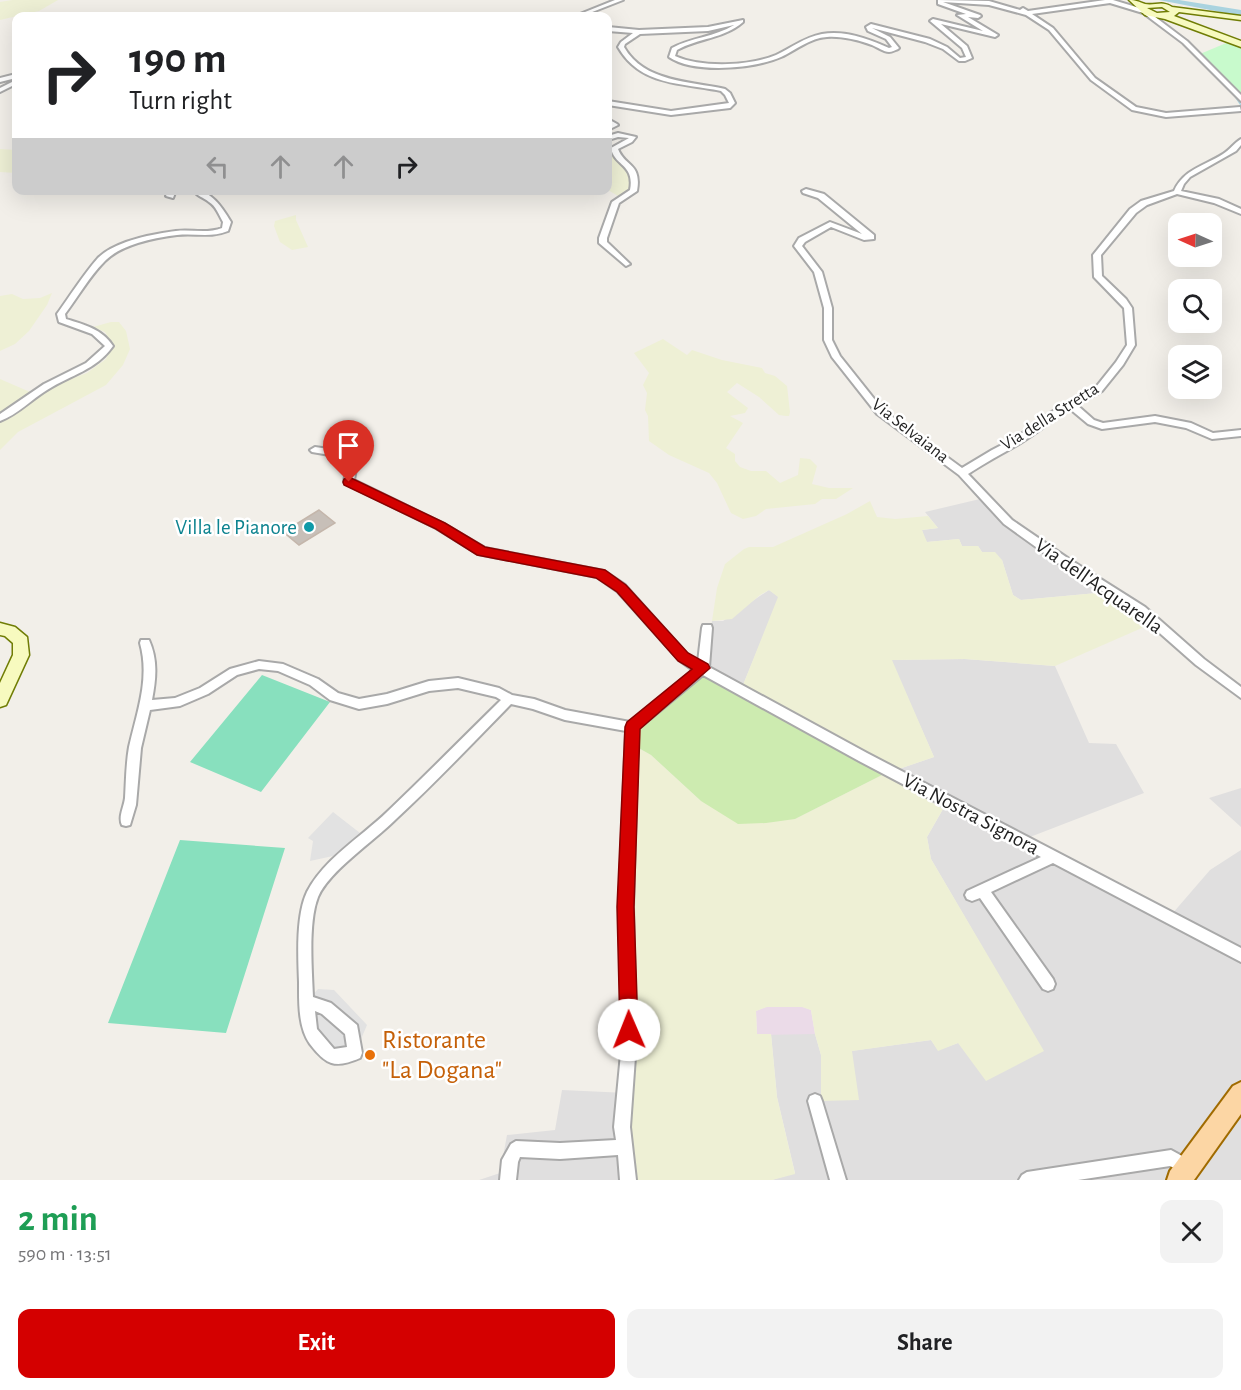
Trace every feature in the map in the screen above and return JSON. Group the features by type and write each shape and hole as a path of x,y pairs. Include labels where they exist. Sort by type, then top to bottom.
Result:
{"main road":[{"path":"1140,7 1153,4 1167,15 1191,12 1241,18"},
{"path":"1140,7 1241,44"},
{"path":"0,629 10,631 21,641 21,655 0,700"},
{"path":"1183,1173 1241,1094"}],"street":[{"path":"588,12 620,0"},
{"path":"988,0 1020,9 1051,29 1093,79 1134,110 1166,115 1241,108"},
{"path":"612,29 639,32 708,29 742,22 718,36 686,43 674,49 672,57 694,64 733,66 764,61 806,41 827,34 889,50 896,48 888,38 870,30 871,26 901,33 945,48 956,58 963,60 969,58 965,47 933,21 995,35 960,15 978,16 939,1 989,3 1026,13 1110,1 1140,7"},
{"path":"1167,15 1241,99"},
{"path":"612,104 670,113 717,109 730,106 732,103 728,94 723,90 663,78 629,63 621,47 639,32"},
{"path":"612,137 618,135 633,137 630,141 614,148 615,153 632,168 635,184 633,191 616,202 603,238 603,243 626,264"},
{"path":"1241,141 1233,152 1223,159 1186,176 1177,192 1216,201 1241,212"},
{"name":"Via Selvaiana","path":"806,191 820,196 871,237 867,238 830,224 802,240 798,246 818,272 828,308 828,340 836,357 880,412 962,473"},
{"name":"Via della Stretta","path":"962,473 1020,439 1051,416 1099,389 1131,345 1128,308 1098,277 1096,255 1133,211 1144,203 1177,192"},
{"path":"0,418 49,385 93,365 103,356 109,346 104,337 62,320 61,314 102,259 110,252 178,233 218,233 225,229 227,222 222,212 213,201 199,195"},
{"path":"1072,405 1091,422 1102,426 1155,418 1188,425 1212,436 1241,433"},
{"name":"Via Nostra Signora","path":"315,450 333,452 351,469 349,482 431,521 482,551 600,574 621,588 683,657 863,757 1241,955"},
{"name":"Via dell'Acquarella","path":"962,473 1008,522 1065,562 1141,610 1200,662 1241,693"},
{"path":"628,1180 623,1147 623,1098 629,1043 626,907 632,727 703,668 707,628"},
{"path":"126,821 132,803 133,762 148,705 150,653 145,643"},
{"path":"148,705 176,703 204,691 234,672 259,665 279,667 314,682 334,697 358,704 387,699 429,686 458,683 499,693 509,699 534,704 565,715 632,727"},
{"path":"307,1002 308,907 312,895 340,862 376,831 509,699"},
{"path":"1048,984 977,893 1053,857"},
{"path":"815,1101 838,1180"},
{"path":"507,1180 510,1160 516,1149 560,1151 623,1147"},
{"path":"1027,1180 1171,1158 1183,1173"}],"shaded area":[{"path":"980,499 999,518 1108,592 1021,600 1013,595 1002,560 982,552 978,546 962,546 959,539 927,542 924,539 922,530 938,528 925,512"},
{"path":"769,590 779,597 743,685 708,664 712,621 723,621"},
{"path":"965,659 1055,666 1089,743 1116,744 1144,793 1030,837 1172,914 1210,870 1241,850 1241,1180 772,1180 795,1173 777,1097 771,1034 815,1034 821,1055 821,1100 851,1051 931,1040 938,1050 958,1043 1043,1051 931,859 927,837 943,809 890,779 896,770 934,757 891,660"},
{"path":"1241,788 1241,827 1209,798"},
{"path":"333,812 360,833 333,856 310,861 313,841 308,838"},
{"path":"318,989 334,990 367,1025 355,1053 331,1057 310,1030 307,1002"},
{"path":"768,1006 803,1007 811,1010 815,1034 757,1035 756,1011"},
{"path":"562,1090 627,1093 632,1180 479,1180 500,1173 507,1135 555,1130"}],"green space":[{"path":"58,0 39,11 12,12 12,17 0,20 0,2"},
{"path":"1231,41 1241,44 1241,96 1200,54"},
{"path":"0,149 12,150 12,173 0,172"},
{"path":"612,154 628,167 632,175 630,190 618,196 612,192"},
{"path":"296,215 308,247 292,250 280,242 274,226 275,221"},
{"path":"52,293 47,305 29,331 15,344 0,351 0,296 12,294 23,299 40,298"},
{"path":"119,322 126,331 130,349 123,365 106,385 18,432 0,450 0,379 37,395 52,386 87,373 106,359 112,344 105,332 93,327"},
{"path":"663,339 687,355 692,350 722,360 762,368 765,373 775,376 787,386 789,416 779,415 759,397 737,383 727,392 748,408 745,413 730,416 743,423 726,448 735,454 735,461 740,467 751,471 766,471 780,483 798,475 800,458 810,459 817,466 812,484 829,488 853,488 836,499 822,499 815,504 766,509 756,516 743,519 731,513 717,483 709,473 669,455 649,441 648,416 645,410 647,393 643,385 649,373 634,353"},
{"path":"870,501 877,517 895,519 928,516 938,528 922,530 927,542 959,539 962,546 978,546 982,552 995,552 1002,560 1013,595 1021,600 1108,592 1151,624 1055,666 965,659 892,660 934,757 896,770 743,685 778,597 769,590 732,619 712,621 717,588 725,564 744,549 773,547 847,514"},
{"path":"262,675 330,702 261,792 190,762"},
{"path":"705,675 884,774 795,819 738,824 701,801 651,755 635,746 635,729"},
{"path":"635,746 651,755 701,801 795,819 884,774 943,809 927,837 931,859 1044,1051 986,1081 958,1043 938,1051 931,1040 852,1051 859,1100 821,1101 821,1055 811,1010 802,1007 767,1007 756,1011 757,1034 771,1034 777,1097 795,1174 772,1180 632,1180 629,1169 632,1006 636,999 636,995 631,990"},
{"path":"180,840 285,848 226,1033 108,1023"}],"building":[{"name":"Villa le Pianore","path":"319,510 335,523 299,545 281,530 288,526 290,528"}],"waterway":[{"path":"1163,0 1241,13"},
{"path":"1233,93 1241,105"}],"place":[{"name":"Villa le Pianore","path":"309,527"},
{"name":"Ristorante \"La Dogana\"","path":"370,1055"}],"route":[{"path":"349,482 389,499 482,551 600,574 621,588 683,657 703,668 632,727 626,907 629,1030"}]}
